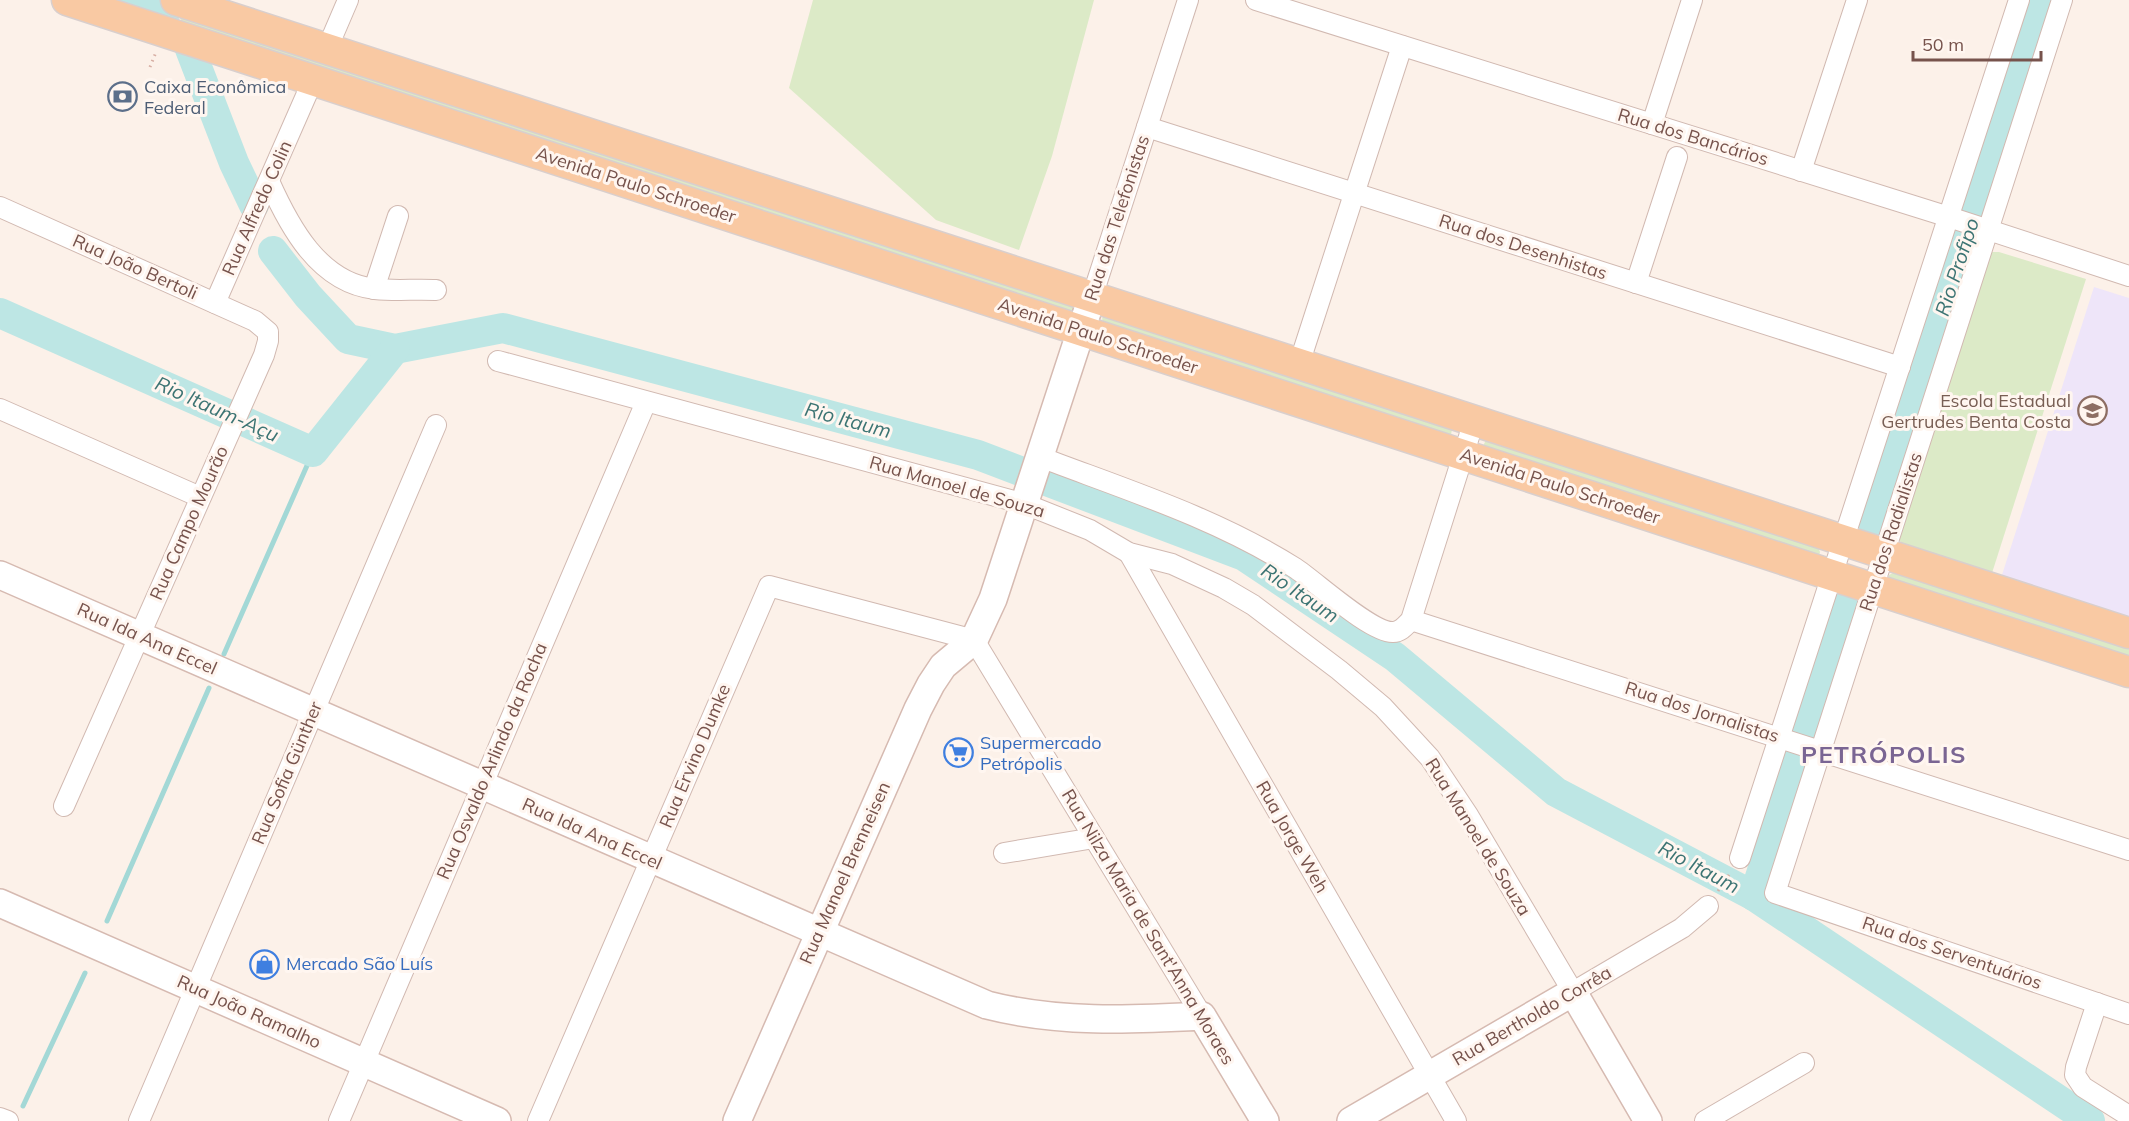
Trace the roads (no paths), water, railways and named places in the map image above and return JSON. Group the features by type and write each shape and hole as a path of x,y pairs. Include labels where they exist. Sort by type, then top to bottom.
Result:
{"main road":[{"name":"Avenida Paulo Schroeder","path":"67,0 2129,672"},
{"name":"Avenida Paulo Schroeder","path":"176,0 2129,633"},
{"path":"192,41 191,26 195,15 206,10"}],"street":[{"path":"327,49 348,0"},
{"name":"Rua das Telefonistas","path":"974,640 984,623 993,599 1188,0"},
{"name":"Rua dos Bancários","path":"1256,0 2129,275"},
{"path":"1652,124 1692,0"},
{"path":"1801,171 1857,0"},
{"path":"1740,858 2019,0"},
{"name":"Rua dos Radialistas","path":"1775,893 2062,0"},
{"path":"1299,364 1402,46"},
{"name":"Rua Alfredo Colin","path":"215,303 313,80"},
{"name":"Rua dos Desenhistas","path":"1147,127 1900,367"},
{"path":"1636,283 1677,157"},
{"path":"268,181 297,236 312,254 342,278 374,289 436,290"},
{"name":"Rua João Bertoli","path":"0,207 255,321 268,332"},
{"path":"374,289 398,216"},
{"name":"Rua Campo Mourão","path":"64,806 244,400 266,348 268,332"},
{"name":"Rua Manoel de Souza","path":"498,361 646,402 1033,478 1090,530 1129,553 1172,564 1253,605 1339,670 1383,707 1430,758 1468,815 1648,1121"},
{"name":"Rua Osvaldo Arlindo da Rocha","path":"339,1121 646,402"},
{"path":"0,409 200,497"},
{"path":"1033,478 1172,506 1237,535 1296,569 1378,628 1394,632 1403,628 1411,620 1474,421"},
{"name":"Rua Sofia Günther","path":"139,1121 436,425"},
{"name":"Rua Jorge Weh","path":"1129,553 1456,1121"},
{"name":"Rua Ida Ana Eccel","path":"0,574 987,1005 1017,1013 1067,1018 1134,1020 1202,1016"},
{"name":"Rua Ervino Dumke","path":"538,1121 769,586 974,640"},
{"name":"Rua dos Jornalistas","path":"1411,620 2129,850"},
{"name":"Rua Nilza Maria de Sant'Anna Moraes","path":"974,640 1265,1121"},
{"name":"Rua Manoel Brenneisen","path":"737,1121 931,684 943,666 974,640"},
{"path":"1004,853 1094,838"},
{"name":"Rua dos Serventuários","path":"1775,893 2129,1014"},
{"name":"Rua João Ramalho","path":"0,903 497,1121"},
{"name":"Rua Bertholdo Corrêa","path":"1351,1121 1682,928 1708,906"},
{"path":"2097,1003 2075,1075 2083,1087 2129,1116"},
{"path":"1705,1121 1804,1063"}],"waterway":[{"path":"126,0 165,13"},
{"name":"Rio Profipo","path":"1871,533 2042,0"},
{"path":"190,49 234,163 254,205"},
{"name":"Rio Itaum","path":"273,251 308,296 348,339 395,349 503,328 978,455 1244,556 1395,657 1556,792 1754,896 2090,1121"},
{"name":"Rio Itaum-Açu","path":"0,313 313,452 395,349"},
{"path":"224,654 313,452"},
{"name":"Rio Profipo","path":"1754,896 1850,595"},
{"path":"107,921 209,688"},
{"path":"23,1106 85,973"}],"place":[{"name":"Caixa Econômica Federal","path":"123,97"},
{"name":"Escola Estadual Gertrudes Benta Costa","path":"2092,411"},
{"name":"Supermercado Petrópolis","path":"959,753"},
{"name":"Mercado São Luís","path":"265,964"}],"district":[{"name":"PETRÓPOLIS","path":"1884,755"}]}
